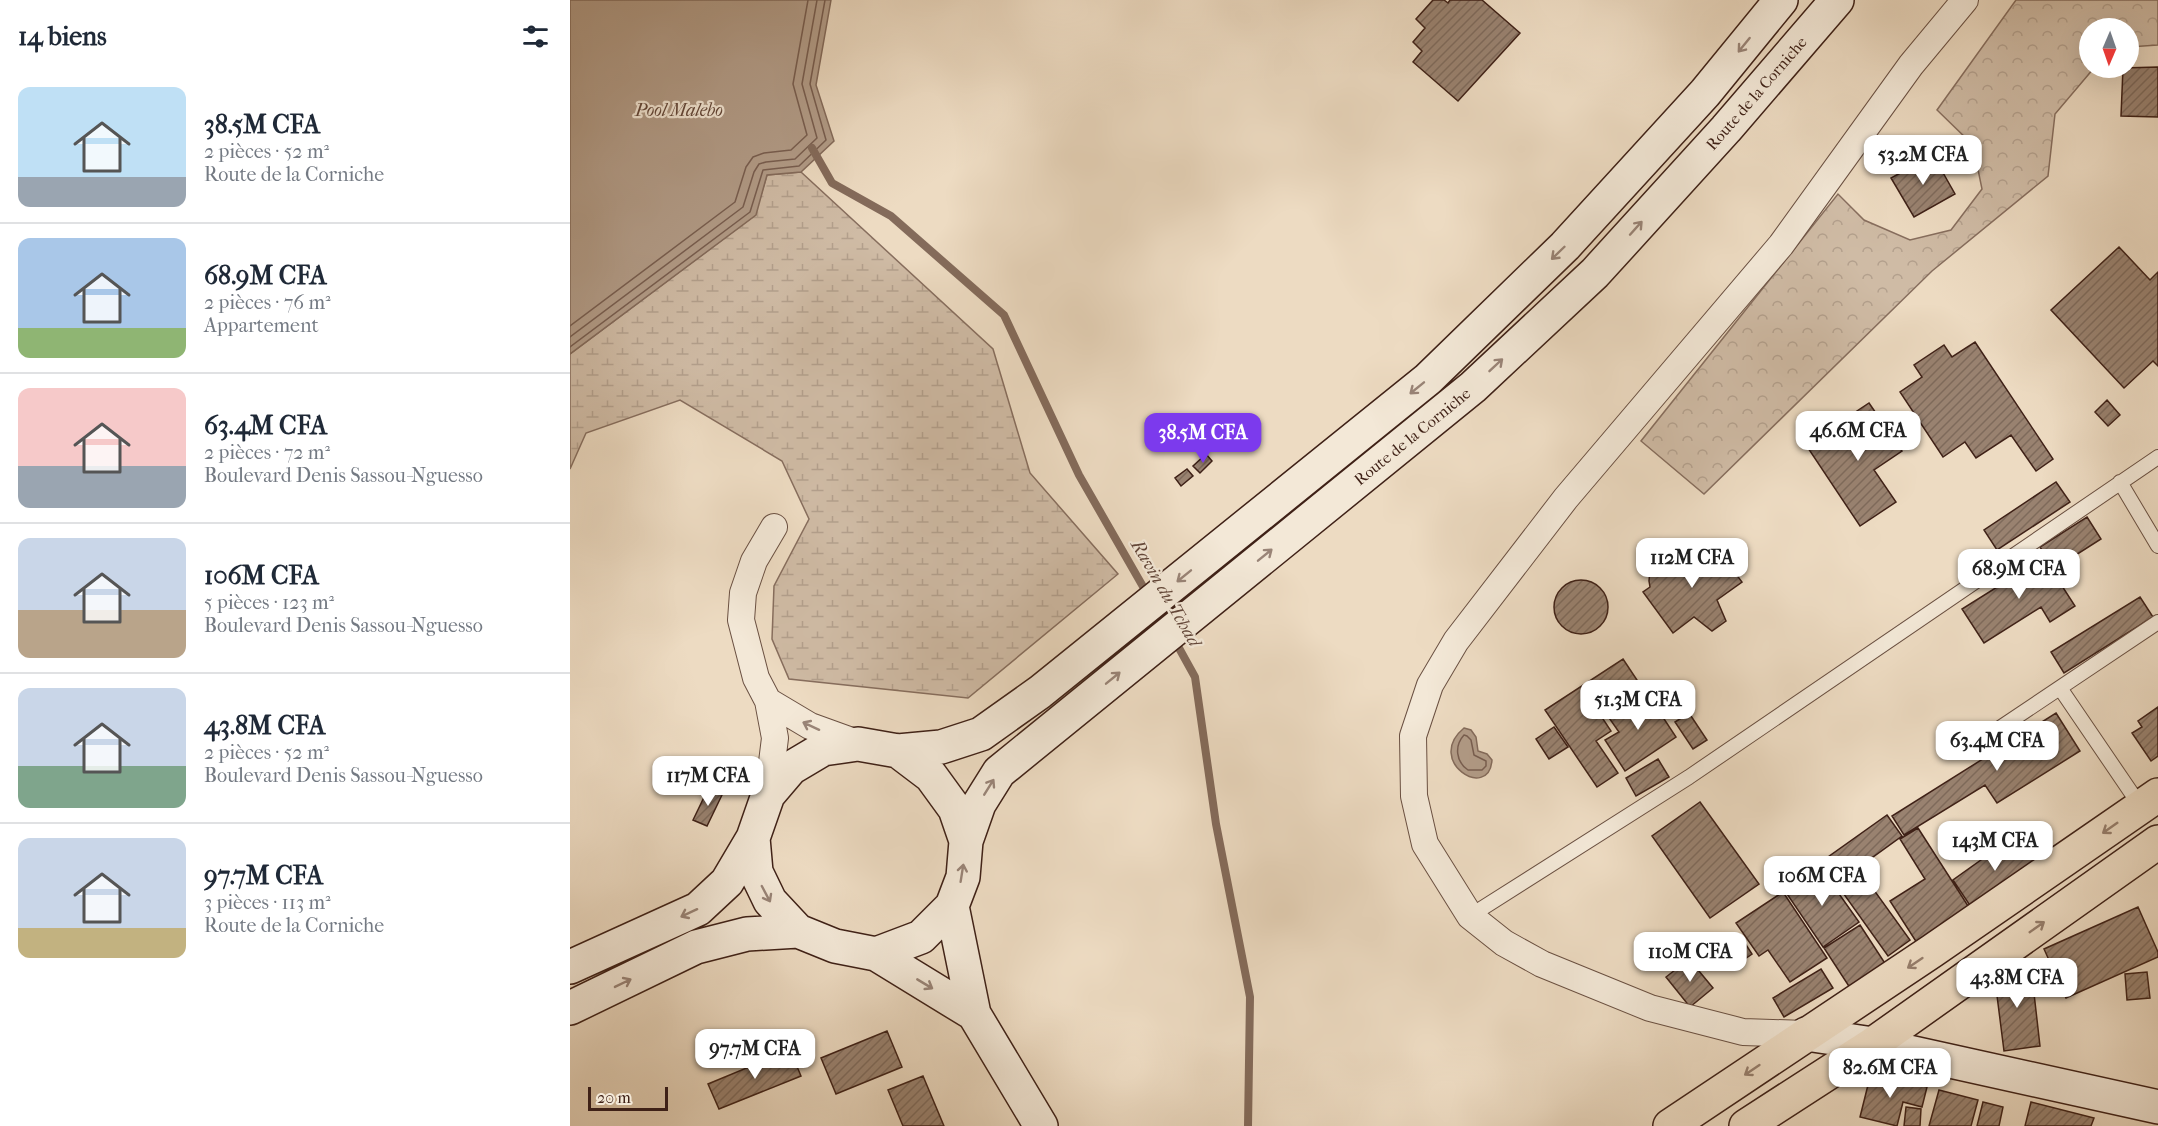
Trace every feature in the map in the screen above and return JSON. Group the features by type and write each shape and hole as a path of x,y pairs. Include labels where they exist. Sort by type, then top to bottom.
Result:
{"main road":[{"name":"Route de la Corniche","path":"898,751 941,747 981,734 1040,692 1428,380 1565,246 1705,93 1781,0"},
{"name":"Route de la Corniche","path":"966,840 979,804 999,772 1473,387 1587,281 1726,129 1837,0"},
{"path":"570,967 698,909 726,882 753,838 768,795 791,768 823,749 858,744 898,751 931,776 955,809 966,840 963,877 952,906 921,937 876,954"},
{"path":"1670,1126 1842,1012 2150,801"},
{"path":"753,838 756,872 765,892 770,902 798,931 835,946 876,954 974,1014"},
{"path":"1746,1126 1873,1044 2158,842"},
{"path":"952,906 974,1014 1041,1126"},
{"path":"570,1008 696,947 747,934 798,931"},
{"path":"1806,1034 1873,1044 2158,1107"}],"street":[{"path":"1806,1034 1743,1032 1650,1008 1542,964 1504,943 1470,916 1425,844 1414,796 1413,736 1430,685 1456,642 1566,498 1781,245 1911,65 1965,0"},
{"path":"768,795 775,738 768,701 756,678 741,620 743,593 754,561 774,527"},
{"path":"768,701 810,726 858,744"}],"lane":[{"path":"1470,916 1689,777 2158,457"},
{"path":"2120,482 2158,546"},
{"path":"1976,744 2158,622"},
{"path":"2060,688 2150,801"}],"green space":[{"path":"2016,0 2158,0 2158,45 2139,46 2139,18 2079,18 2079,78 2086,78 2055,114 2048,176 1932,271 1704,494 1641,441 1838,194 1864,220 1910,240 1951,230 1982,189 1973,145 1937,110"},
{"path":"801,172 993,349 1030,473 1118,574 968,698 789,679 772,639 774,586 809,519 782,461 680,400 586,433 570,469 570,354 755,215 767,175"}],"water":[{"name":"Pool Malebo","path":"570,0 831,0 816,85 834,141 801,172 767,175 756,215 570,354"},
{"path":"1464,728 1471,730 1476,737 1478,751 1487,754 1492,760 1488,772 1481,777 1471,777 1454,764 1451,753 1454,741"}],"building":[{"path":"1433,0 1444,0 1448,3 1450,0 1482,0 1520,33 1458,101 1413,62 1422,51 1413,42 1425,28 1416,19"},
{"path":"2158,67 2158,117 2121,116 2123,78 2139,78 2139,68"},
{"path":"1933,155 1955,194 1914,217 1891,178"},
{"path":"2119,247 2150,280 2158,272 2158,366 2153,361 2124,388 2051,310"},
{"path":"1975,342 2053,459 2036,471 2011,435 1976,458 1965,442 1943,457 1900,392 1922,377 1914,365 1944,345 1952,357"},
{"path":"2107,400 2120,415 2108,426 2095,412"},
{"path":"1869,403 1902,451 1874,470 1896,502 1860,526 1806,445"},
{"path":"1206,454 1212,461 1200,473 1193,466"},
{"path":"1187,469 1193,476 1181,486 1175,478"},
{"path":"2056,482 2070,502 1997,550 1984,530"},
{"path":"2087,517 2101,539 2054,569 2040,547"},
{"path":"1712,542 1742,582 1717,600 1726,621 1712,631 1694,617 1673,633 1643,592 1650,587 1650,570 1653,566 1663,565 1673,570"},
{"path":"2042,555 2075,606 2050,622 2041,607 1984,643 1962,609 2018,574 2016,571"},
{"path":"1581,580 1591,582 1600,588 1606,597 1608,607 1606,617 1600,626 1591,632 1581,634 1571,632 1562,626 1556,617 1554,607 1556,597 1562,588 1571,582"},
{"path":"2140,597 2153,617 2064,673 2051,652"},
{"path":"1623,659 1641,686 1599,713 1611,731 1596,741 1618,773 1597,787 1545,710"},
{"path":"1645,690 1676,737 1625,771 1605,740 1619,732 1607,715"},
{"path":"2158,707 2158,756 2151,761 2132,733 2142,727 2138,721"},
{"path":"1689,713 1707,740 1693,749 1675,722"},
{"path":"2056,713 2080,751 1997,803 1985,785 1904,835 1892,816"},
{"path":"1554,727 1568,747 1549,759 1536,739"},
{"path":"1658,759 1669,777 1636,796 1626,778"},
{"path":"708,789 722,795 707,826 693,820"},
{"path":"1700,802 1759,884 1710,918 1652,836"},
{"path":"1887,815 1902,836 1858,868 1910,940 1888,956 1821,862"},
{"path":"1918,828 1970,909 1917,943 1890,901 1925,879 1900,839"},
{"path":"2016,835 2037,865 1973,910 1953,880"},
{"path":"1820,867 1859,922 1823,947 1785,891"},
{"path":"1783,892 1827,958 1790,982 1768,950 1759,956 1736,923"},
{"path":"2138,907 2158,952 2158,957 2066,998 2044,949"},
{"path":"1860,925 1890,971 1854,994 1824,948"},
{"path":"1739,934 1752,954 1739,963 1726,941"},
{"path":"1689,959 1713,988 1690,1007 1666,977"},
{"path":"2031,967 2040,1046 2004,1051 1994,972"},
{"path":"1821,969 1833,988 1784,1017 1773,998"},
{"path":"2147,972 2150,998 2127,1000 2125,974"},
{"path":"887,1031 902,1067 836,1094 821,1058"},
{"path":"790,1050 801,1076 719,1109 708,1084"},
{"path":"1871,1073 1927,1087 1922,1107 1903,1102 1897,1126 1860,1117"},
{"path":"923,1076 944,1126 903,1126 888,1090"},
{"path":"1939,1090 1978,1100 1971,1126 1929,1126"},
{"path":"1983,1102 2003,1107 1999,1126 1977,1126"},
{"path":"2031,1102 2094,1118 2091,1126 2025,1126"},
{"path":"1906,1107 1921,1109 1920,1126 1904,1126"}],"waterway":[{"name":"Ravin du Tchad","path":"812,148 832,183 891,216 1004,315 1079,475 1149,597"},
{"name":"Ravin du Tchad","path":"1174,639 1195,677 1216,824 1250,997 1248,1126"}]}
